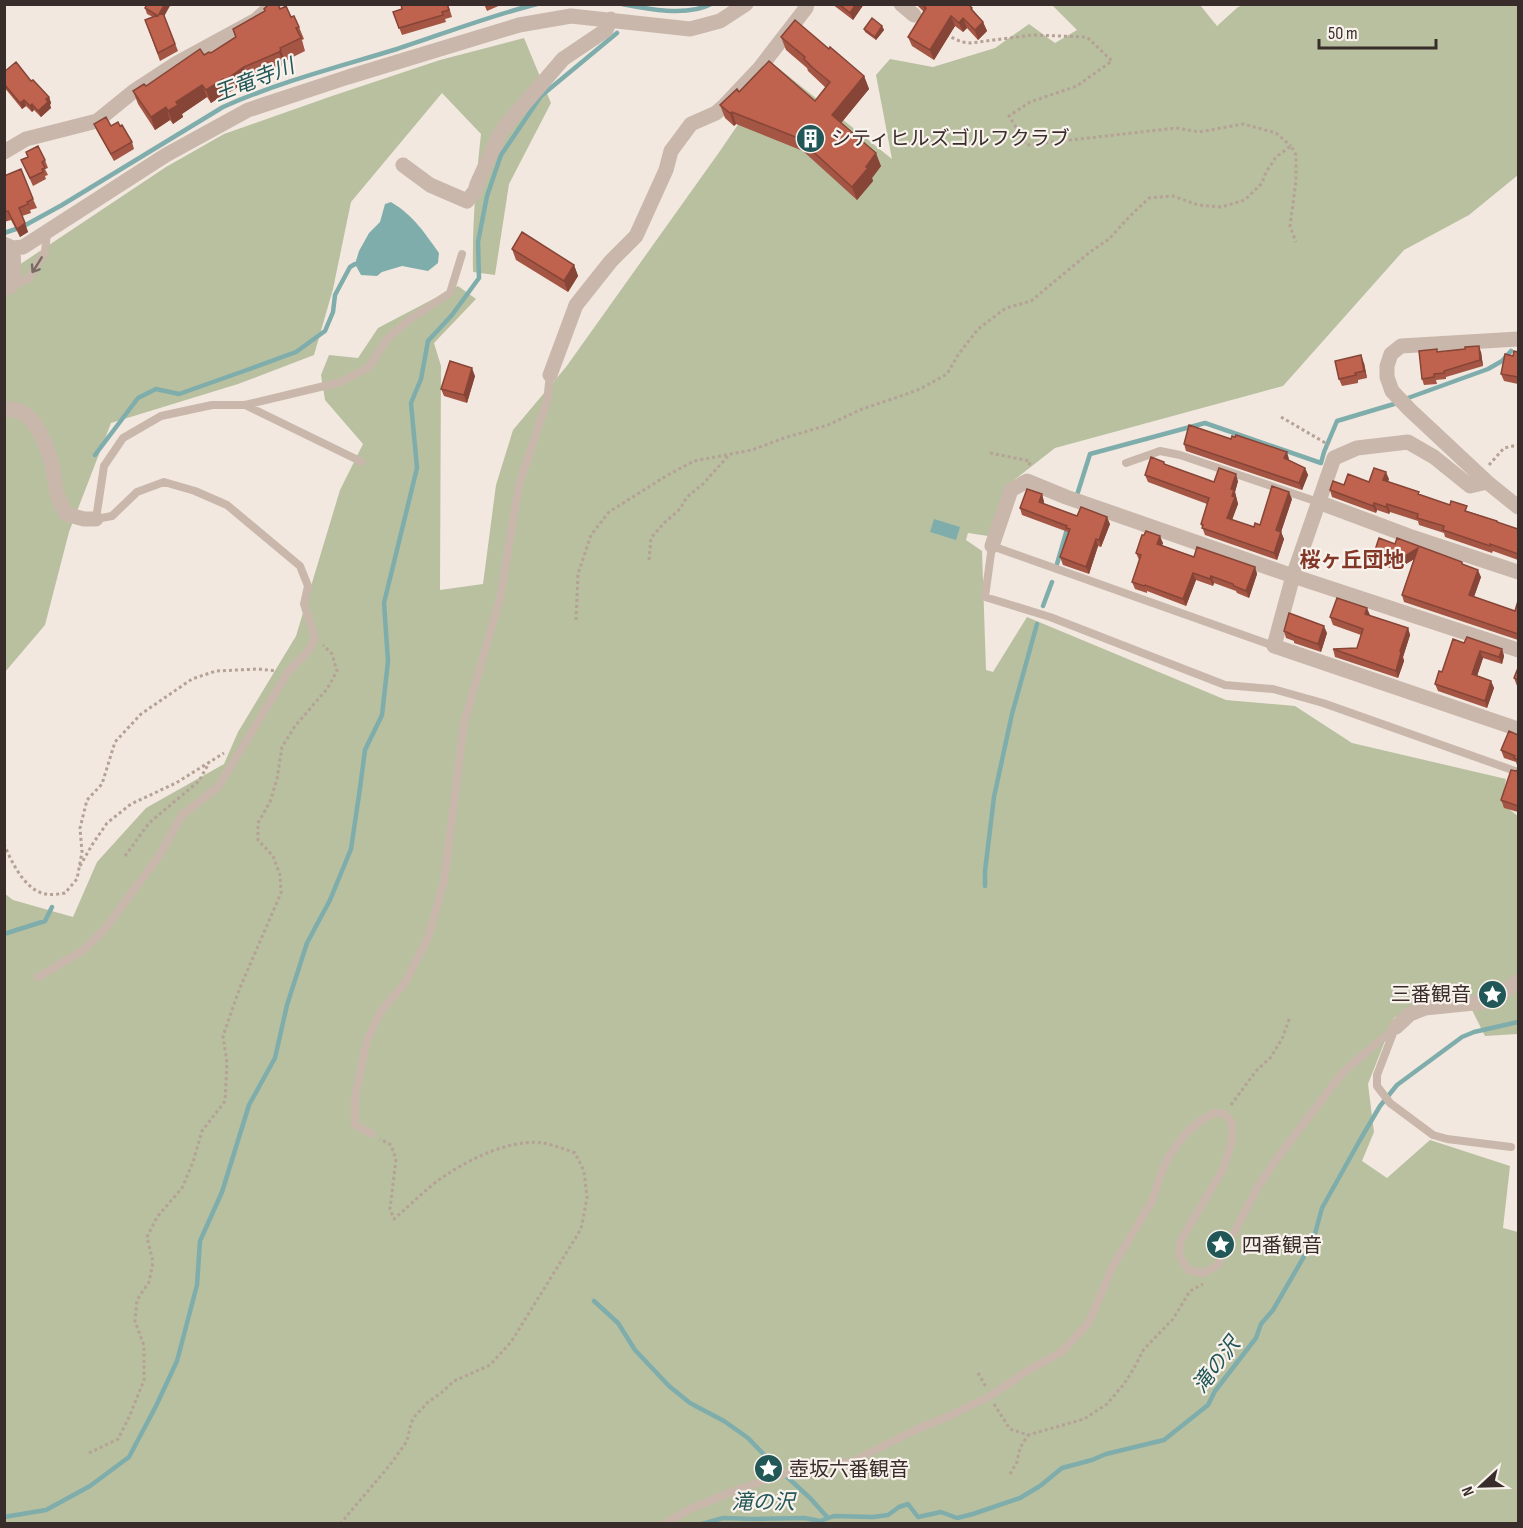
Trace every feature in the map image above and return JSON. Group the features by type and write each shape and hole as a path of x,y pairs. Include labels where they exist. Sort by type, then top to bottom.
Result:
{"street":[{"path":"4,152 26,139 97,121 177,63 256,20 274,4"},
{"path":"8,287 14,278 8,246 23,247 166,155 248,110 567,11 647,25 690,29 720,21 746,4"},
{"path":"550,375 576,305 611,261 636,236 666,170 671,152 691,124 716,113 759,69 807,4"},
{"path":"901,4 914,15"},
{"path":"403,165 430,185 467,201 475,191 501,131 563,59 606,30 611,19"},
{"path":"1518,339 1401,346 1391,354 1387,366 1387,377 1392,392 1484,479 1518,507"},
{"path":"4,410 10,408 25,414 32,420 44,441 52,465 57,495 66,514 84,519 96,519"},
{"path":"1484,479 1470,486 1434,457 1408,442 1357,448 1334,458 1293,576 1274,646 1518,729"},
{"path":"992,546 1011,490 1027,481 1066,497 1293,576 1518,650"},
{"path":"1318,502 1518,573"},
{"path":"1396,1027 1410,1014 1425,1008 1491,1000 1518,981"}],"lane":[{"path":"8,287 28,279 45,252 47,232"},
{"path":"38,977 82,951 104,930 159,856 182,815 218,787 288,672 309,650 315,638 304,604 308,586 300,566 227,505 195,491 164,482 137,492 112,516 96,519 104,466 123,438 161,416 212,405 245,405 341,382 369,367 388,338 410,319 450,293 462,254"},
{"path":"372,1134 355,1125 355,1097 367,1040 381,1011 404,984 428,938 444,881 464,723 500,598 519,485 547,401 550,375"},
{"path":"245,405 362,462"},
{"path":"1126,463 1160,451 1318,502"},
{"path":"1274,646 992,546 985,597 1050,617 1225,685 1273,689 1323,703 1518,772"},
{"path":"1396,1027 1377,1075 1377,1086 1390,1103 1433,1135 1447,1139 1511,1147"},
{"path":"664,1524 690,1509 795,1470 850,1462 990,1396 1061,1352 1088,1324 1113,1266 1152,1201 1169,1156 1184,1135 1200,1121 1214,1113 1225,1114 1233,1123 1232,1141 1223,1169 1181,1240 1179,1255 1188,1269 1203,1273 1217,1266 1257,1188 1278,1157 1344,1071 1396,1027"}],"path":[{"path":"940,32 955,40 971,43 1032,35 1087,37 1112,61 1077,86 1030,102 1009,116 1028,145 1176,128 1200,132 1243,124 1276,133 1291,146 1296,155 1296,181 1290,226 1296,242"},
{"path":"576,620 578,574 591,535 609,512 694,461 752,450 828,424 920,388 947,374 978,329 1006,308 1031,301 1109,239 1149,198 1173,196 1198,205 1221,207 1245,200 1262,183 1276,157 1291,146"},
{"path":"1281,417 1331,446"},
{"path":"1484,479 1504,448 1518,445"},
{"path":"990,453 1030,461 1027,481"},
{"path":"649,560 651,538 729,454"},
{"path":"89,1453 118,1439 144,1380 144,1346 135,1321 137,1300 149,1282 153,1262 147,1237 157,1217 182,1188 193,1162 201,1131 225,1101 227,1063 223,1036 239,990 263,938 280,893 280,875 273,856 258,840 258,823 270,802 277,779 282,747 295,726 327,688 337,671 332,654 315,638"},
{"path":"4,844 13,865 28,885 44,894 65,893 76,879 81,852 80,828 87,800 102,784 115,742 141,714 192,679 216,671 258,669 288,672"},
{"path":"78,868 107,823 131,804 176,783 247,740"},
{"path":"125,856 149,823 199,781 210,762"},
{"path":"1225,1114 1276,1048 1290,1017"},
{"path":"340,1524 396,1457 407,1441 415,1416 428,1402 454,1381 490,1365 511,1342 581,1229 588,1198 584,1171 574,1153 541,1143 514,1144 474,1159 436,1182 394,1219 390,1209 396,1159 391,1145 372,1134"},
{"path":"978,1373 998,1413 1010,1429 1028,1435 1084,1419 1107,1404 1129,1376 1143,1349 1173,1319 1190,1291 1205,1284 1209,1269"},
{"path":"1010,1474 1028,1435"}],"green space":[{"path":"1052,5 1200,5 1217,26 1238,7 1244,5 1518,5 1518,175 1469,215 1404,250 1283,386 1055,448 1005,487 988,536 968,533 966,540 982,551 986,670 993,672 1027,617 1226,700 1295,706 1352,743 1506,779 1502,804 1518,816 1518,1034 1485,1036 1464,994 1427,998 1394,1018 1368,1084 1374,1132 1362,1161 1387,1178 1430,1140 1510,1166 1503,1228 1518,1232 1518,1523 5,1523 4,893 13,900 73,917 97,862 146,808 224,764 238,732 296,636 340,490 363,444 325,400 321,375 329,355 358,358 378,328 458,286 476,299 434,343 441,366 440,590 483,584 496,485 513,430 566,367 777,67 892,159 876,75 890,59 933,67 995,48 1029,24 1055,43 1077,30"},
{"path":"524,38 551,103 509,184 495,275 473,272 475,203 481,134 442,93 351,202 333,289 314,355 238,384 111,423 69,532 45,625 5,672 5,255 19,265 166,167 224,134 440,60"}],"water":[{"path":"391,202 406,213 423,231 439,253 438,263 428,271 402,266 382,272 377,276 361,275 355,264 359,251 369,233 380,222 385,204"},
{"path":"934,519 960,527 956,540 930,532"}],"building":[{"path":"147,4 165,4 158,16 145,8"},
{"path":"269,4 278,4 280,9 286,6 291,17 294,16 301,38 280,48 279,52 244,67 206,90 202,85 176,102 178,105 168,111 166,107 151,117 133,91 144,84 146,86 200,49 204,55 211,53 236,37 233,29 265,11 264,9"},
{"path":"401,4 447,4 449,10 442,12 443,15 399,28 393,12 402,9"},
{"path":"839,4 856,4 850,13"},
{"path":"922,4 968,4 983,22 975,30 963,18 959,23 951,16 930,50 908,37 926,8"},
{"path":"163,13 175,44 158,53 145,20"},
{"path":"872,18 882,26 875,37 864,29"},
{"path":"795,20 864,76 832,115 876,153 866,167 868,168 852,187 798,138 730,113 720,105 737,89 739,92 769,61 815,101 830,82 781,37"},
{"path":"16,62 31,81 33,80 49,97 46,99 48,102 38,111 24,100 20,103 4,84 4,72"},
{"path":"106,117 111,126 118,122 120,126 122,125 132,142 111,154 94,124"},
{"path":"38,146 45,160 42,162 45,168 42,169 43,172 30,178 21,160 28,157 26,152"},
{"path":"21,169 33,199 19,208 25,223 17,229 8,211 4,212 4,176"},
{"path":"522,232 574,265 564,281 512,249"},
{"path":"1479,346 1480,360 1444,371 1444,373 1434,374 1434,377 1422,379 1419,351 1437,349 1437,352"},
{"path":"1514,351 1518,352 1518,377 1501,374 1505,354 1513,356"},
{"path":"1361,355 1364,371 1339,379 1335,361"},
{"path":"450,361 472,368 464,395 441,389"},
{"path":"1189,425 1231,439 1236,435 1287,452 1284,458 1305,468 1299,483 1184,444"},
{"path":"1151,457 1214,482 1219,468 1236,474 1231,489 1234,490 1232,496 1235,497 1227,518 1254,527 1255,523 1260,525 1272,486 1289,492 1276,530 1281,532 1274,553 1202,528 1201,524 1209,498 1145,475"},
{"path":"1374,468 1386,472 1383,480 1450,505 1451,501 1467,506 1465,511 1518,529 1518,554 1443,530 1444,526 1417,518 1418,514 1387,504 1386,507 1374,503 1373,506 1330,490 1333,481 1344,485 1348,474 1369,482"},
{"path":"1027,489 1042,494 1039,502 1077,516 1081,507 1107,517 1086,567 1060,557 1070,529 1066,528 1067,526 1020,508"},
{"path":"1146,531 1160,536 1157,544 1194,557 1197,547 1255,567 1246,591 1211,576 1210,579 1193,573 1183,599 1132,582 1141,555 1136,553 1142,535"},
{"path":"1379,538 1395,544 1397,538 1478,570 1469,595 1515,611 1518,601 1518,634 1402,595 1418,548 1394,563 1373,556"},
{"path":"1337,598 1367,608 1365,614 1408,628 1396,671 1333,649 1357,648 1363,629 1330,617"},
{"path":"1289,613 1324,626 1318,644 1284,631"},
{"path":"1467,637 1502,649 1499,657 1480,651 1472,674 1491,681 1485,701 1435,684 1439,671 1442,672 1453,639 1464,643"},
{"path":"1518,668 1518,680 1514,678"},
{"path":"1509,731 1518,735 1518,760 1514,758 1515,756 1501,750"},
{"path":"1511,770 1518,770 1518,806 1501,800"}],"waterway":[{"name":"王竜寺川","path":"4,233 22,227 62,205 223,107 287,82 537,4"},
{"name":"王竜寺川","path":"622,4 655,10 679,11 711,4"},
{"path":"4,1517 46,1510 90,1486 129,1457 177,1361 197,1285 200,1241 222,1192 249,1105 275,1058 287,1005 307,943 330,900 351,849 365,750 382,715 388,661 384,603 417,468 411,403 421,379 428,341 452,315 479,278 478,242 487,196 501,155 541,96 617,33"},
{"path":"95,455 138,398 156,389 179,394 244,371 296,352 325,331 333,312 335,295 350,267 355,264"},
{"path":"1408,398 1488,369 1502,361 1511,351"},
{"path":"1077,495 1090,454 1205,423 1321,463 1337,421 1394,404"},
{"path":"1057,564 1068,526"},
{"path":"1043,606 1052,582"},
{"path":"985,886 994,797 1012,714 1037,624"},
{"path":"4,934 45,921 52,907"},
{"name":"滝の沢","path":"702,1524 723,1518 805,1518 820,1521 834,1516 873,1517 888,1515 908,1504 918,1517 941,1512 957,1518 1020,1498 1040,1486 1062,1468 1106,1454 1164,1440 1208,1405 1215,1391 1256,1338 1261,1324 1273,1310 1313,1241 1322,1208 1380,1106 1397,1085 1462,1037 1518,1022"},
{"path":"594,1301 618,1323 635,1350 669,1386 690,1403 724,1421 748,1438 828,1518"}],"place":[{"name":"シティヒルズゴルフクラブ","path":"810,138"},
{"name":"三番観音","path":"1492,994"},
{"name":"四番観音","path":"1221,1245"},
{"name":"壺坂六番観音","path":"768,1469"}],"district":[{"name":"桜ヶ丘団地","path":"1352,560"}]}
